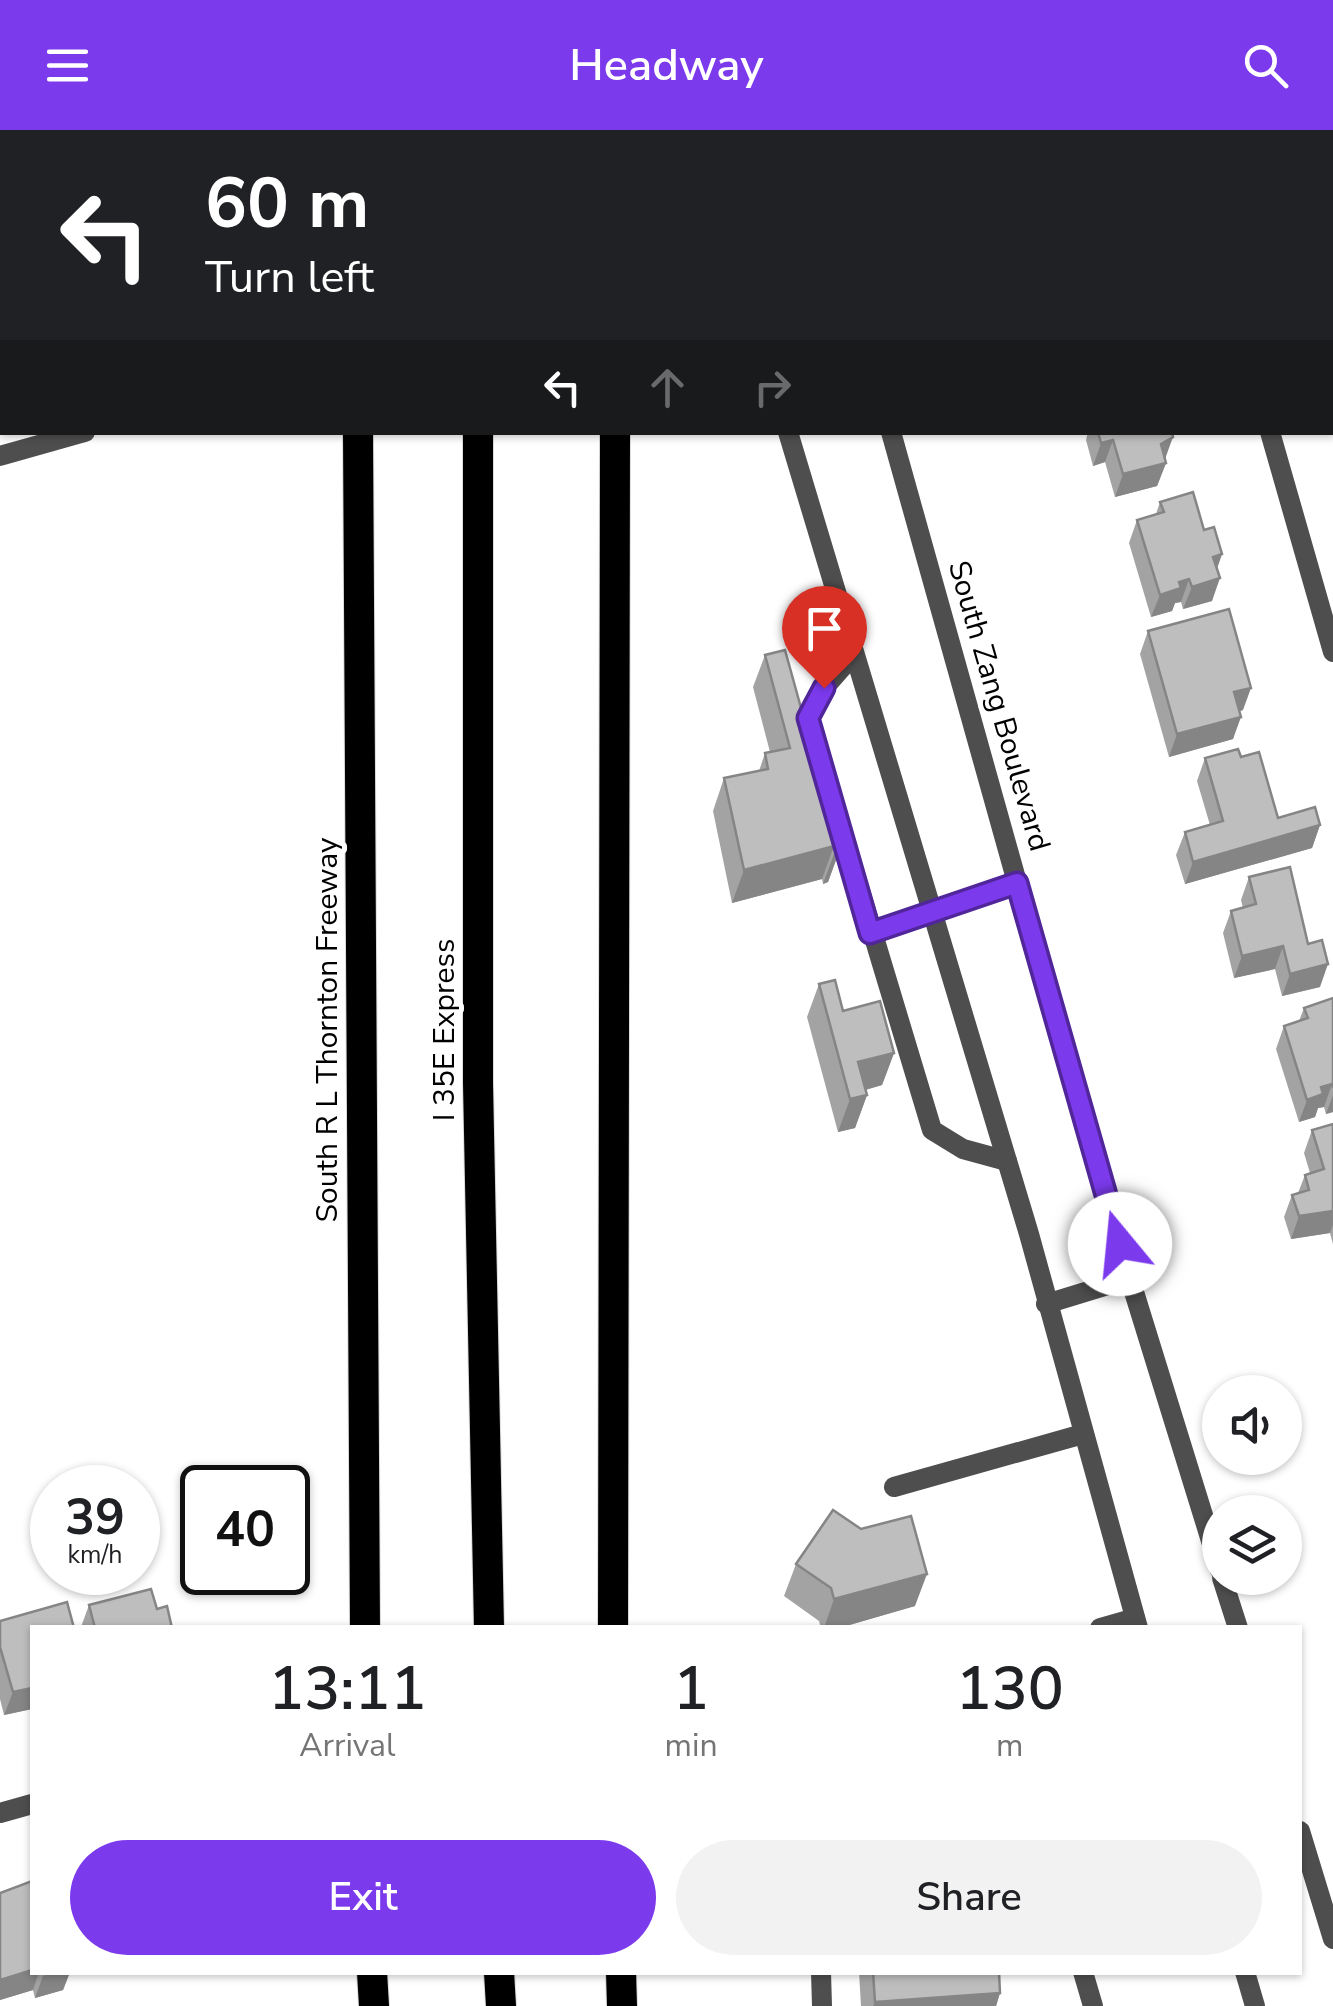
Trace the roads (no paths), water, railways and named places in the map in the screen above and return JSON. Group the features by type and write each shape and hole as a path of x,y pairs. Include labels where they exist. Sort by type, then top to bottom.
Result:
{"highway":[{"name":"I 35E Express","path":"478,435 478,1063 489,1625"},
{"path":"613,1625 615,446"},
{"name":"South R L Thornton Freeway","path":"359,447 365,1625"},
{"path":"372,1975 374,2006"},
{"path":"500,1975 500,2006"},
{"path":"620,1975 622,2006"}],"street":[{"path":"0,456 74,435"},
{"path":"789,435 1006,1160 1136,1623"},
{"name":"South Zang Boulevard","path":"892,435 1017,883 1202,1511"},
{"path":"1271,435 1333,652"},
{"path":"854,654 824,688 808,718 870,933 932,1130 963,1149 1006,1160"},
{"path":"870,933 1017,883"},
{"path":"1046,1304 1131,1278"},
{"path":"894,1488 1083,1434"},
{"path":"1227,1595 1237,1625"},
{"path":"0,1813 30,1805"},
{"path":"1302,1838 1333,1939"},
{"path":"820,1975 822,2006"},
{"path":"1084,1975 1093,2006"},
{"path":"1246,1975 1255,2006"}]}
